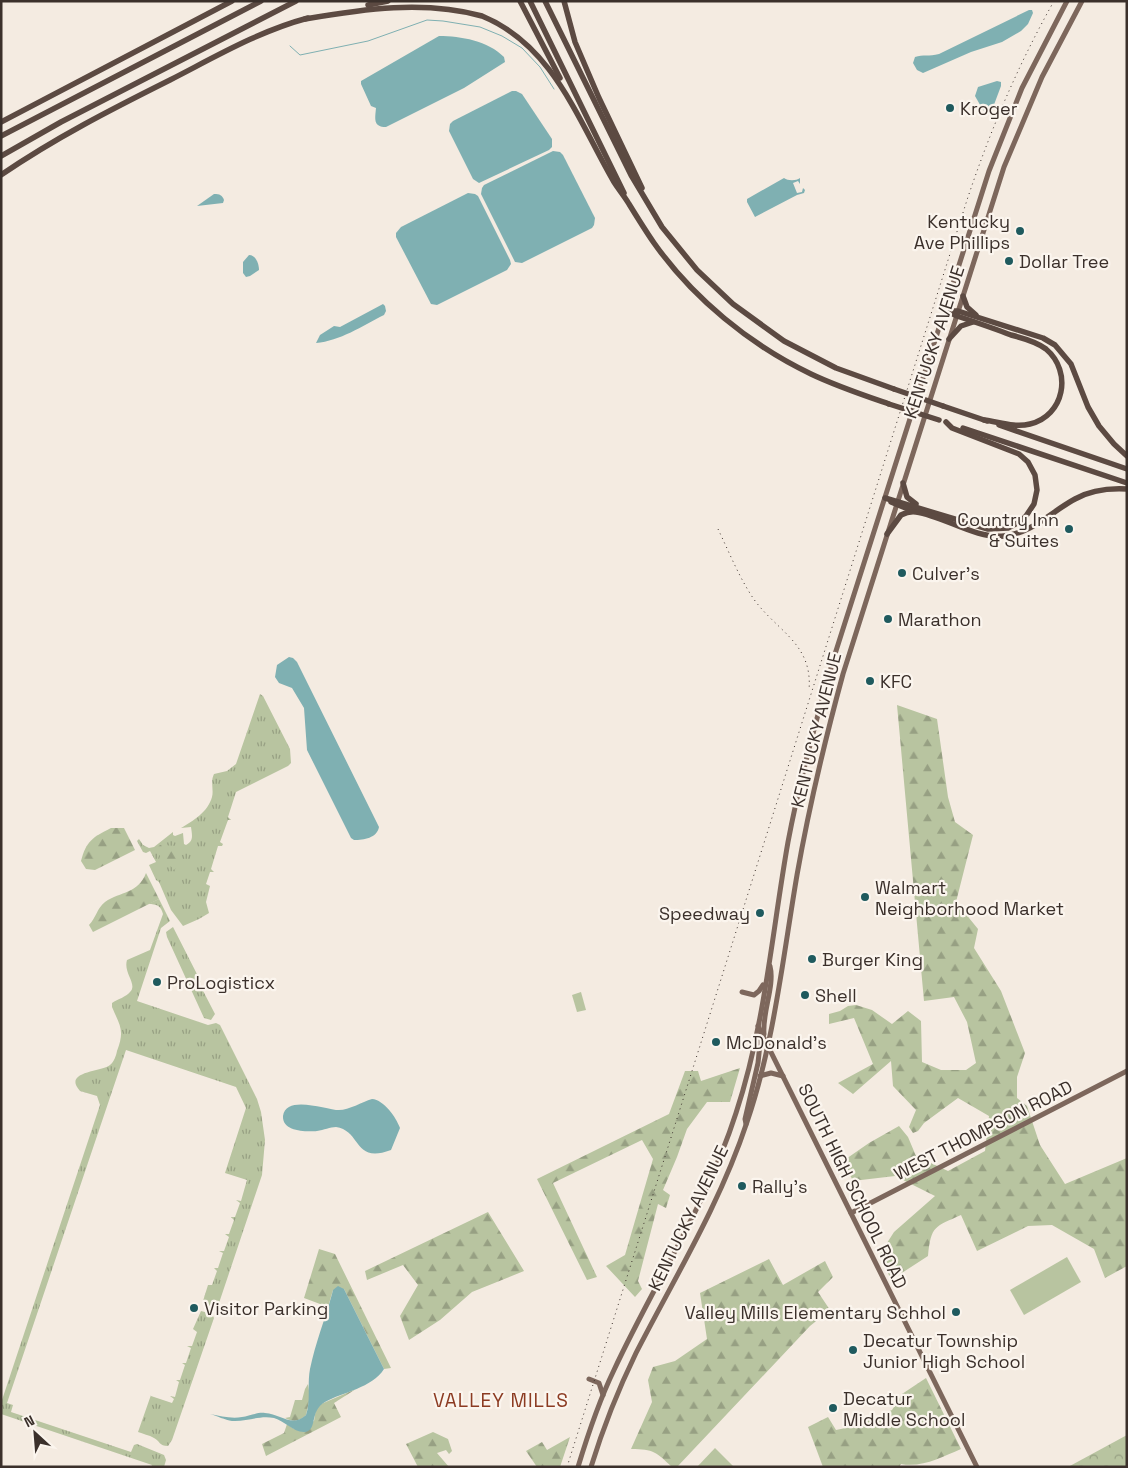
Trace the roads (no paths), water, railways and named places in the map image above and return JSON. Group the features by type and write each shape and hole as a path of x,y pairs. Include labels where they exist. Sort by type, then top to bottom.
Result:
{"highway":[{"path":"1,122 232,1"},
{"path":"1,136 260,1"},
{"path":"1,156 47,130 296,1"},
{"path":"1,175 74,130 264,33 338,10 388,1"},
{"path":"520,1 586,131"},
{"path":"530,1 620,182 628,202"},
{"path":"545,1 631,174 653,213 678,247 709,283 732,304 766,330 820,361 849,374 1127,469"},
{"path":"564,1 574,42 653,213"},
{"path":"305,19 412,3 444,5 480,15 510,31 536,53 557,79 615,184 649,236 676,271 704,300 739,329 776,354 810,373 845,388 1127,483"},
{"path":"963,296 967,307 980,318"},
{"path":"945,310 1043,347 1056,360 1062,376 1063,386 1059,400 1052,412 1041,420 1022,425 984,420"},
{"path":"957,314 980,318 1043,338 1058,348 1071,364 1088,407 1099,426 1127,456"},
{"path":"949,339 961,326 973,322"},
{"path":"897,503 982,528 1001,530 1021,521 1031,510 1036,497 1037,483 1035,475 1023,458 1019,454 952,428 946,422"},
{"path":"904,483 908,499 926,510"},
{"path":"885,498 915,511 984,534 1006,536 1033,527 1070,502 1088,493 1107,489 1127,490"},
{"path":"887,534 901,515 915,511"}],"main road":[{"name":"KENTUCKY AVENUE","path":"578,1467 603,1395 625,1348 698,1207 718,1163 742,1095 759,1028 788,843 811,741 835,654 983,189 1006,125 1031,70 1067,1"},
{"name":"KENTUCKY AVENUE","path":"591,1467 606,1422 627,1373 722,1189 746,1126 760,1076 818,771 843,674 1002,174 1024,118 1058,46 1082,1"},
{"path":"766,1042 764,1020 771,968 769,963"},
{"path":"742,992 751,995 758,993 766,978"},
{"path":"746,1126 745,1119 760,1054 759,1028"},
{"name":"SOUTH HIGH SCHOOL ROAD","path":"759,1028 977,1467"},
{"name":"WEST THOMPSON ROAD","path":"851,1213 1127,1071"},
{"path":"760,1076 771,1073 783,1076"},
{"path":"590,1379 599,1383 603,1395"}],"water":[{"path":"1032,10 1033,13 1028,24 1021,31 1002,42 971,52 923,73 917,70 913,63 915,57 939,54"},
{"path":"439,36 465,38 482,43 498,52 504,57 505,62 464,88 386,127 379,126 375,119 376,108 371,106 361,81"},
{"path":"997,81 1001,82 1001,86 992,110 985,111 975,96 978,87"},
{"path":"512,91 522,94 552,139 552,147 479,183 473,179 449,131 450,124"},
{"path":"553,151 560,152 563,155 595,218 594,225 592,228 522,263 515,262 481,194 482,188 484,185"},
{"path":"784,178 796,180 800,178 800,184 798,181 793,183 797,193 802,192 803,188 805,190 804,193 755,217 747,199"},
{"path":"468,193 478,196 511,264 507,270 437,305 431,304 396,237 396,233 401,227"},
{"path":"214,194 222,196 223,203 197,206"},
{"path":"249,255 255,258 259,270 246,277 243,273 243,262"},
{"path":"383,304 386,311 384,315 342,336 316,343 320,335 334,326 340,327"},
{"path":"289,657 297,662 379,827 376,834 369,838 354,840 351,838 307,750 304,708 292,688 279,683 275,677 277,665"},
{"path":"372,1099 381,1102 389,1110 400,1128 391,1150 370,1153 364,1150 350,1134 336,1127 317,1131 302,1131 291,1128 284,1121 283,1116 286,1109 299,1104 343,1110"},
{"path":"338,1286 344,1289 384,1369 379,1375 357,1389 325,1402 317,1410 309,1431 305,1432 297,1431 274,1418 263,1417 232,1421 210,1414 234,1418 265,1413 291,1420 301,1419 306,1415 312,1360 333,1290"}],"waterway":[{"path":"290,46 300,55 368,41 427,20 480,27 502,36 522,48 540,67 554,89"}],"railway":[{"path":"567,1467 967,200 985,149 1006,99 1028,49 1054,1"},
{"path":"718,529 753,598 799,649 809,674 809,690"}],"place":[{"name":"Kroger","path":"950,108"},
{"name":"Kentucky Ave Phillips","path":"1020,231"},
{"name":"Dollar Tree","path":"1009,261"},
{"name":"Country Inn & Suites","path":"1069,529"},
{"name":"Culver's","path":"902,573"},
{"name":"Marathon","path":"888,619"},
{"name":"KFC","path":"870,681"},
{"name":"Walmart Neighborhood Market","path":"865,897"},
{"name":"Speedway","path":"760,913"},
{"name":"Burger King","path":"812,959"},
{"name":"ProLogisticx","path":"157,982"},
{"name":"Shell","path":"805,995"},
{"name":"McDonald's","path":"716,1042"},
{"name":"Rally's","path":"742,1186"},
{"name":"Visitor Parking","path":"194,1308"},
{"name":"Valley Mills Elementary Schhol","path":"956,1312"},
{"name":"Decatur Township Junior High School","path":"853,1350"},
{"name":"Decatur Middle School","path":"833,1408"}],"district":[{"name":"VALLEY MILLS","path":"501,1400"}]}
